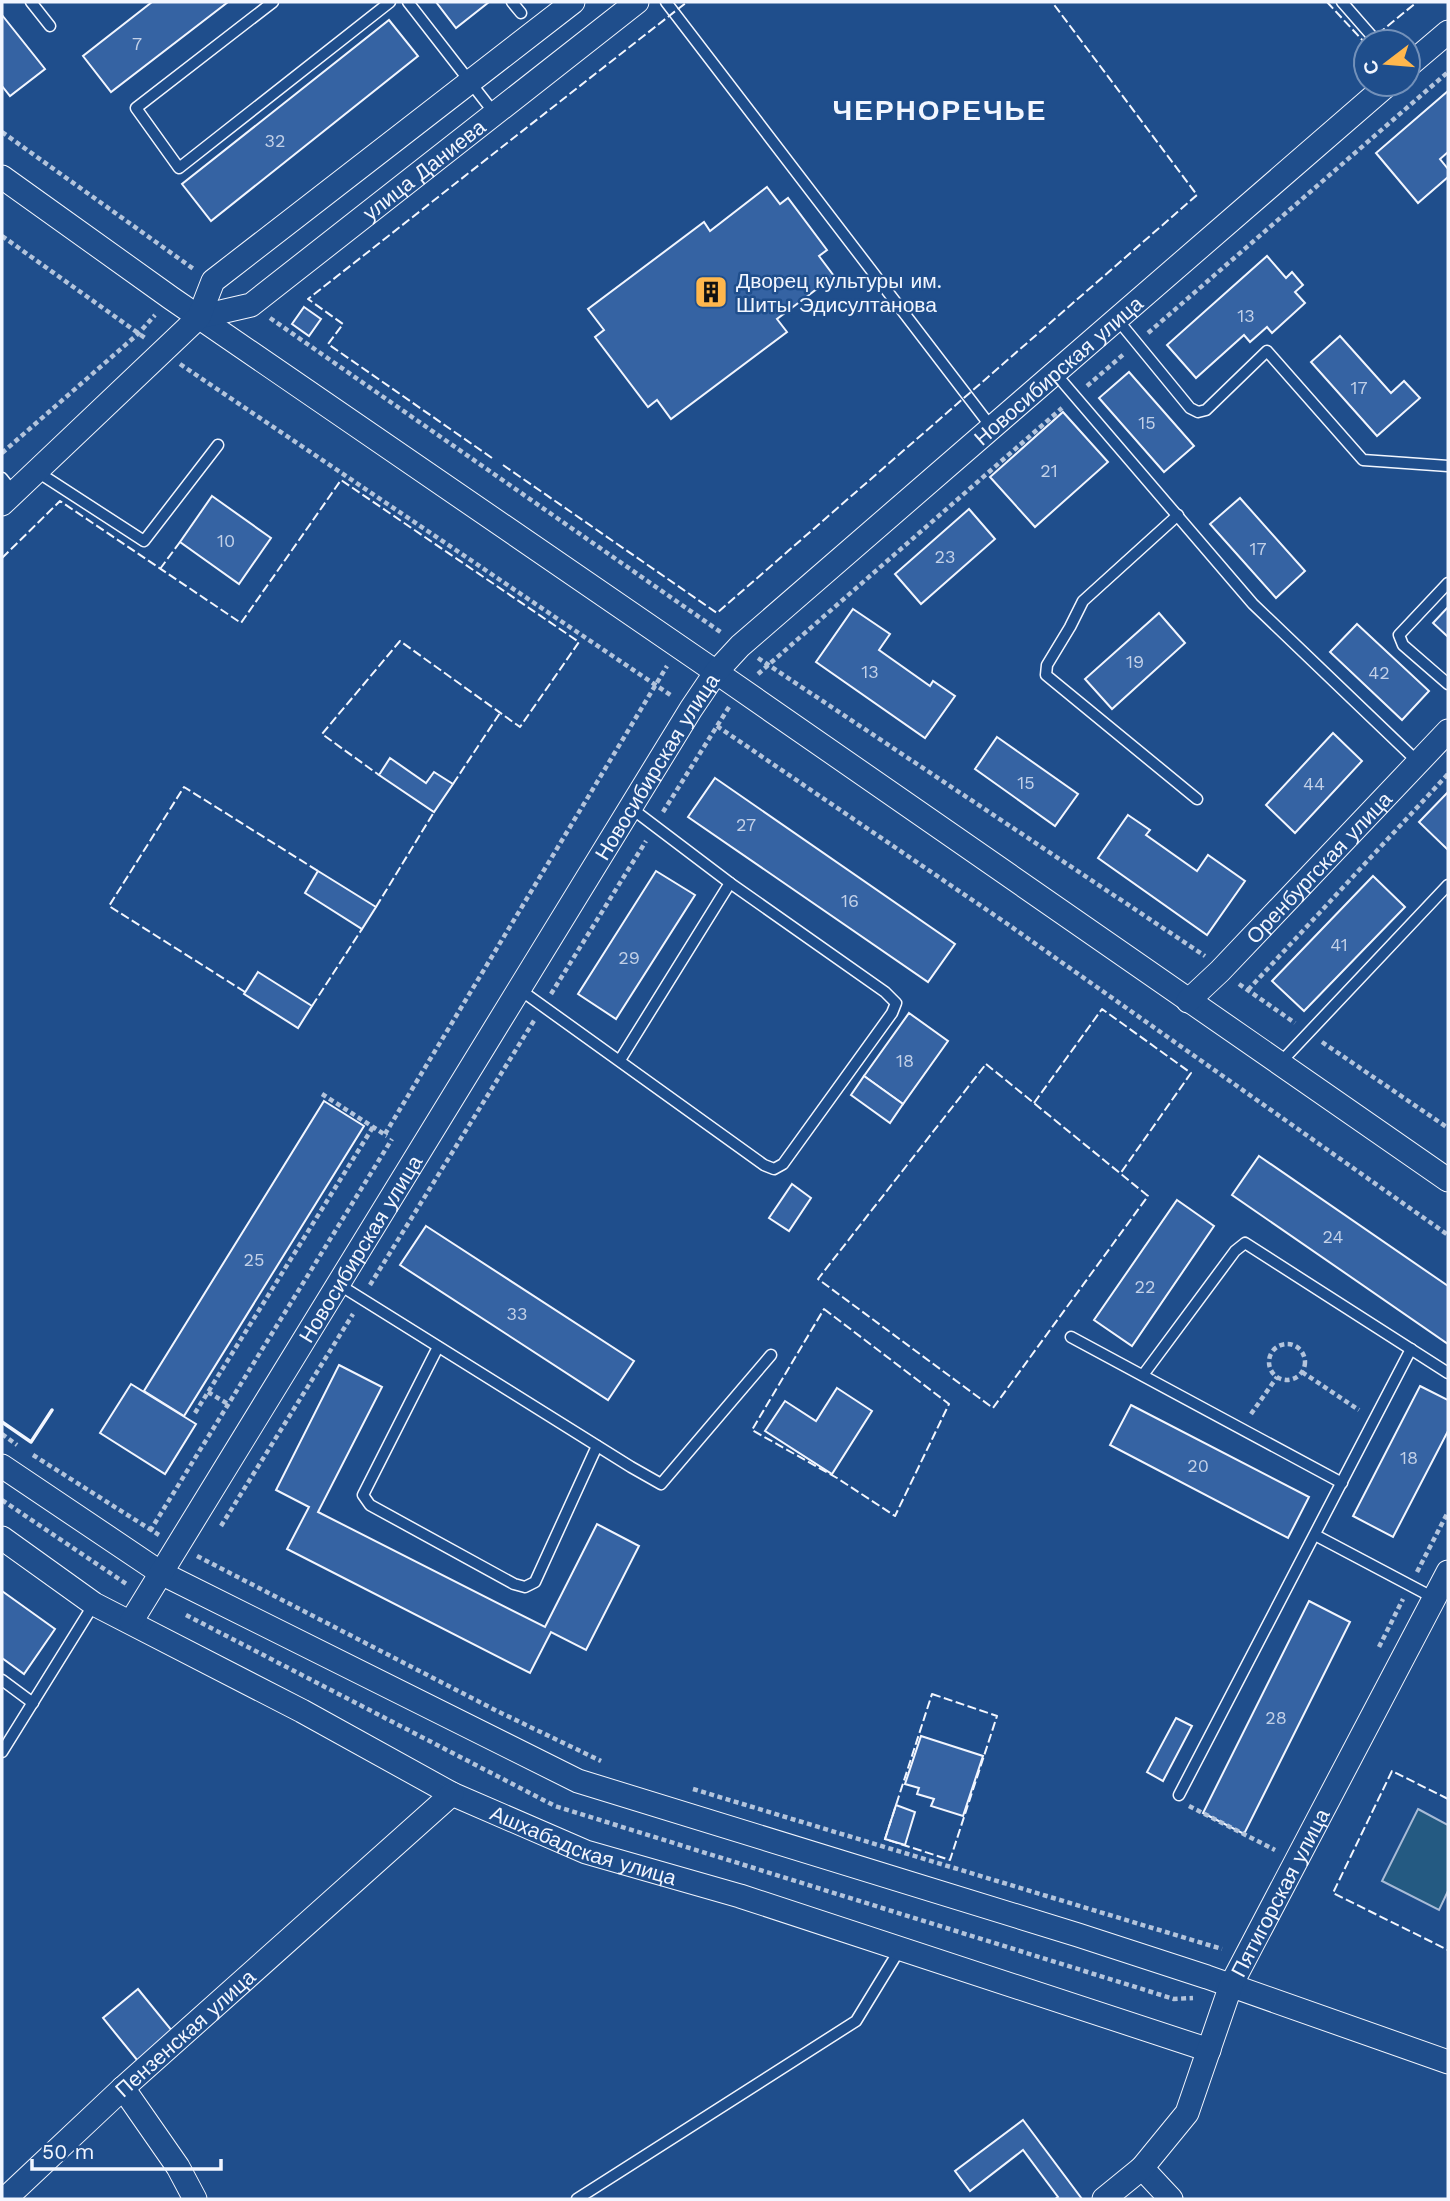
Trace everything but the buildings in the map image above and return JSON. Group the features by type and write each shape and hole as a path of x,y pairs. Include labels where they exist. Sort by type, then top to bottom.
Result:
{"street":[{"name":"улица Даниева","path":"6,492 36,471 199,317 213,281 573,2"},
{"name":"улица Даниева","path":"199,317 251,305 495,114 623,6"},
{"path":"1422,54 1448,32"},
{"name":"Новосибирская улица","path":"131,1622 716,672 740,646 1372,98"},
{"path":"2,177 199,317 1448,1180"},
{"name":"Оренбургская улица","path":"1188,1001 1220,971 1448,731"},
{"path":"2,1466 161,1573 578,1781 1078,1935 1231,1985 1448,2062"},
{"name":"Ашхабадская улица","path":"2,1538 94,1604 302,1711 452,1794 586,1852 740,1896 1209,2050"},
{"name":"Пятигорская улица","path":"1104,2199 1142,2168 1187,2113 1231,1985 1448,1572"},
{"name":"Пензенская улица","path":"5,2199 123,2088 452,1794"},
{"path":"123,2088 178,2167 195,2199"},
{"path":"1142,2168 1171,2199"}],"lane":[{"path":"30,2 50,26"},
{"path":"273,2 136,108 179,168 390,2"},
{"path":"408,2 495,114"},
{"path":"512,2 521,13"},
{"path":"666,2 992,428"},
{"path":"1342,2 1365,28"},
{"path":"1117,319 1190,408 1198,412 1206,410 1267,351 1363,460 1448,466"},
{"path":"1055,373 1253,604 1418,762"},
{"path":"36,471 144,541 218,445"},
{"path":"1178,515 1083,601 1047,665 1046,675 1197,799"},
{"path":"1448,583 1399,635 1403,645 1448,684"},
{"path":"519,989 764,1165 774,1169 783,1164 892,1013 896,1003 885,992 730,883 631,808"},
{"path":"620,1060 730,883"},
{"path":"1279,1064 1448,885"},
{"path":"1143,1375 1235,1251 1245,1243 1448,1373"},
{"path":"338,1284 661,1483 771,1355"},
{"path":"1071,1336 1342,1483"},
{"path":"438,1347 363,1495 370,1505 514,1584 525,1587 535,1582 597,1446"},
{"path":"1179,1795 1412,1349"},
{"path":"1315,1535 1434,1598"},
{"path":"2,1752 94,1604"},
{"path":"2,1681 33,1703"},
{"path":"577,2199 856,2021 900,1949"}],"path":[{"path":"215,1535 741,690 1448,72"},
{"path":"2,236 162,352 995,916 1448,1236"},
{"path":"386,1134 678,647"},
{"path":"1248,990 1448,774"},
{"path":"322,1094 417,1155"},
{"path":"195,1413 373,1127"},
{"path":"135,1555 393,1139"},
{"path":"1283,1345 1297,1347 1304,1366 1302,1372 1290,1380 1277,1377 1269,1366 1271,1353 1283,1345"},
{"path":"1302,1372 1374,1420"},
{"path":"1242,1429 1277,1377"},
{"path":"208,1392 229,1404"},
{"path":"2,1434 177,1546 497,1711 598,1760 612,1764"},
{"path":"184,1584 208,1546"},
{"path":"691,1788 1222,1949"},
{"path":"1179,1795 1189,1806 1275,1850"}],"shaded area":[{"path":"1418,1809 1448,1825 1448,1891 1439,1910 1382,1881"}],"fence":[{"path":"492,458 328,344 343,324 308,299 687,2"},
{"path":"503,465 717,613 1197,195 1052,2"},
{"path":"1327,2 1352,29"},
{"path":"1385,28 1417,2"},
{"path":"2,558 60,501 241,623 341,480 579,642 520,727 400,641 322,734 379,775"},
{"path":"160,569 180,542"},
{"path":"453,784 500,713"},
{"path":"245,992 109,906 184,787 318,871"},
{"path":"376,907 434,812"},
{"path":"312,1006 362,929"},
{"path":"1034,1103 1102,1009 1191,1073 1120,1174"},
{"path":"986,1064 1148,1196 993,1408 818,1279 986,1064"},
{"path":"824,1309 949,1404 895,1516 837,1478 752,1430 824,1309"},
{"path":"932,1694 997,1716 950,1860 885,1839 932,1694"},
{"path":"1448,1799 1392,1771 1333,1893 1448,1950"}],"wall":[{"path":"2,1422 31,1442 52,1410"}],"place":[{"name":"Дворец культуры им. Шиты Эдисултанова","path":"711,292"}],"district":[{"name":"ЧЕРНОРЕЧЬЕ","path":"940,110"}]}
